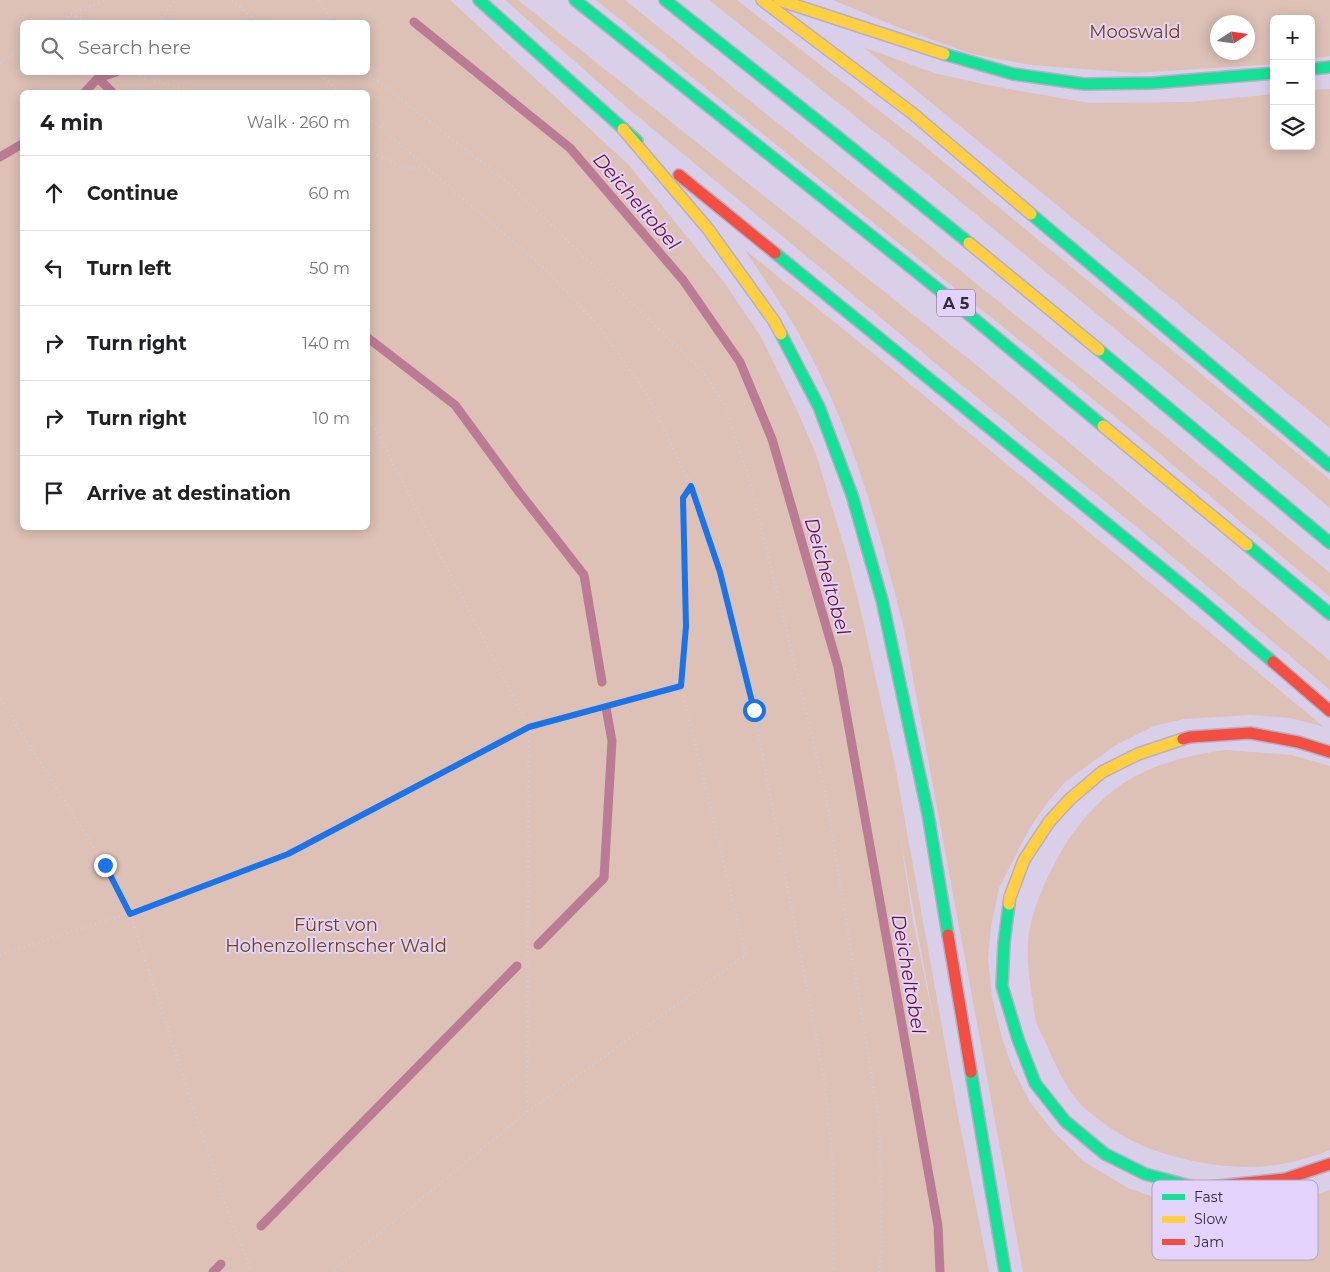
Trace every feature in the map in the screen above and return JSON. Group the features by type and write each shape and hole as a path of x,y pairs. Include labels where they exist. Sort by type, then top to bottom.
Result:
{"highway":[{"path":"479,0 623,129 1198,598 1330,711"},
{"name":"A 5","path":"575,0 943,293 1330,614"},
{"path":"665,0 898,185 1330,543"},
{"path":"762,0 912,113 1330,466"},
{"path":"779,0 950,56 1012,74 1084,84 1153,83 1270,73"},
{"path":"1315,69 1330,67"},
{"path":"623,129 708,229 774,321 819,407 852,495 882,600 928,814 1005,1272"},
{"path":"1169,1180 1146,1174 1105,1154 1065,1121 1035,1083 1018,1039 1002,986 1004,943 1010,896 1024,860 1049,822 1070,799 1102,772 1138,754 1190,737 1250,733 1298,742 1330,752"},
{"path":"1277,1180 1330,1164"}],"path":[{"path":"61,20 70,14 105,0"},
{"path":"160,20 176,0"},
{"path":"232,0 256,20"},
{"path":"318,0 332,20"},
{"path":"70,14 84,20"},
{"path":"0,63 20,48"},
{"path":"140,75 143,78 189,90"},
{"path":"320,75 338,90"},
{"path":"370,75 507,182 702,371 724,404 750,481 825,790 879,1121 882,1248 879,1272"},
{"path":"370,119 545,269 597,324 648,396 691,486 720,572 754,710 824,1079 834,1162 833,1272"},
{"path":"370,152 406,169 425,166"},
{"path":"370,420 529,727 527,1112"},
{"path":"332,1272 527,1112 746,955 681,686 686,626 683,498 691,486"},
{"path":"0,955 130,914 288,854 529,727 681,686"},
{"path":"0,699 105,865 130,914 226,1204 252,1272"}],"green space":[{"name":"Fürst von Hohenzollernscher Wald","path":"0,0 450,0 629,165 726,285 761,337 796,408 816,454 846,553 894,760 957,1110 989,1272 0,1272","holes":["900,837 934,1022 913,921"]},
{"path":"505,0 518,0 980,368 1330,661 1330,690 1155,542 969,391 630,110"},
{"path":"596,0 625,0 1138,414 1330,573 1330,597 1130,429"},
{"path":"709,0 737,0 917,140 1330,480 1330,508 910,160"},
{"name":"Mooswald","path":"833,0 1330,0 1330,56 1315,58 1315,15 1270,15 1270,64 1136,73 1031,65 972,54 895,26"},
{"path":"863,47 934,73 992,86 1089,103 1190,102 1270,94 1270,150 1315,150 1315,90 1330,89 1330,428"},
{"path":"745,250 863,345 1324,727 1291,718 1250,715 1184,719 1154,726 1114,746 1065,782 1047,803 1028,831 999,888 991,926 988,959 992,997 1002,1038 1012,1067 1030,1102 1053,1131 1083,1161 1128,1188 1152,1196 1152,1260 1318,1260 1318,1194 1330,1190 1330,1272 1023,1272 904,629 877,526 843,425 813,360 781,304"},
{"path":"1226,750 1292,755 1330,766 1330,1150 1296,1161 1262,1166 1228,1166 1193,1161 1142,1146 1119,1134 1084,1108 1074,1097 1056,1066 1035,1019 1028,964 1030,927 1043,887 1062,850 1092,810 1121,785 1154,767 1202,754"}],"waterway":[{"name":"Deicheltobel","path":"414,22 570,148 683,280 740,362 772,439 838,667 938,1226 940,1272"},
{"path":"87,90 98,78 107,75"},
{"path":"98,78 110,90"},
{"path":"0,157 20,145"},
{"path":"370,340 455,405 519,492 584,575 602,682"},
{"path":"538,945 604,878 612,741 606,708"},
{"path":"261,1226 517,966"},
{"path":"213,1272 221,1264"}],"traffic: fast":[{"path":"479,0 637,141"},
{"path":"575,0 943,293 1103,426"},
{"path":"665,0 969,243"},
{"path":"944,54 1013,74 1084,84 1153,83 1270,73"},
{"path":"1315,69 1330,67"},
{"path":"1031,214 1330,466"},
{"path":"775,253 1198,598 1273,662"},
{"path":"781,334 819,407 852,495 882,600 928,814 948,935"},
{"path":"1099,350 1330,543"},
{"path":"1247,545 1330,614"},
{"path":"1009,904 1004,943 1002,986 1018,1039 1035,1083 1065,1121 1105,1154 1145,1174 1168,1180"},
{"path":"971,1072 1005,1272"}],"traffic: slow":[{"path":"762,0 912,113 1031,214"},
{"path":"779,0 944,54"},
{"path":"623,129 708,229 774,321 781,334"},
{"path":"969,243 1099,350"},
{"path":"1103,426 1247,545"},
{"path":"1009,904 1024,860 1049,822 1070,799 1102,772 1138,754 1183,739"}],"traffic: jam":[{"path":"679,175 775,253"},
{"path":"1273,662 1330,711"},
{"path":"1183,739 1250,733 1298,742 1330,752"},
{"path":"948,935 971,1072"},
{"path":"1275,1180 1285,1179 1330,1164"}],"route":[{"path":"105,865 130,914 288,854 529,727 681,686 686,626 683,498 691,486 720,572 754,710"}]}
